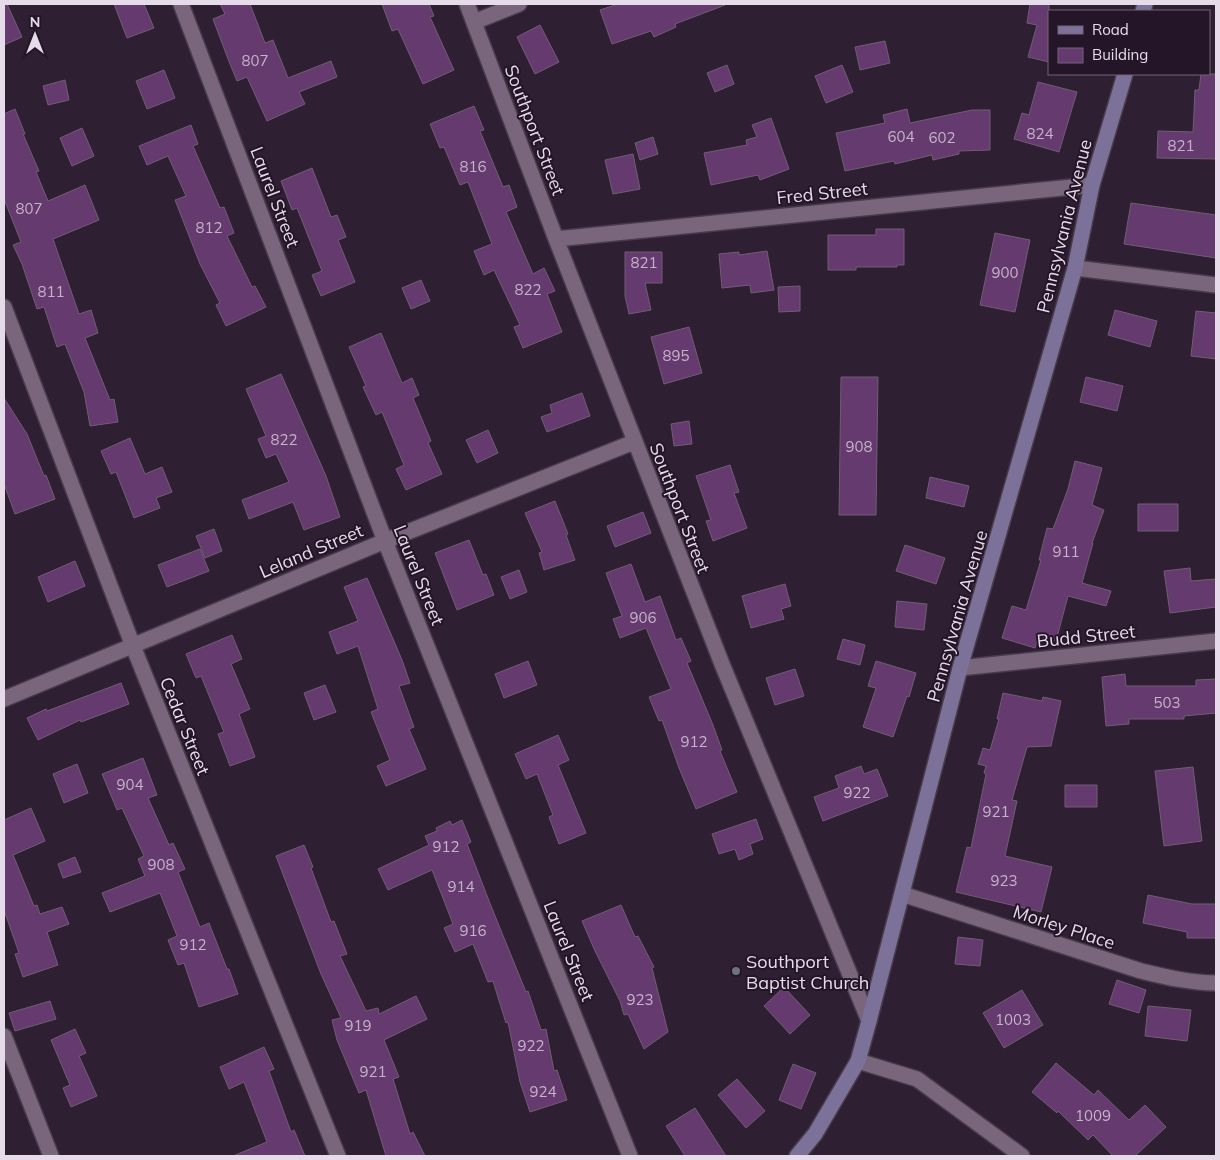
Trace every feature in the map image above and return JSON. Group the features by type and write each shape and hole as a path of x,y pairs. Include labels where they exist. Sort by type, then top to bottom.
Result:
{"main road":[{"name":"Pennsylvania Avenue","path":"797,1156 815,1134 858,1061 960,668 1075,268 1092,185 1125,75"}],"street":[{"name":"Laurel Street","path":"182,4 384,541 630,1156"},
{"name":"Southport Street","path":"466,4 634,442 722,664 869,1021"},
{"path":"474,22 519,4"},
{"name":"Fred Street","path":"556,239 1092,185"},
{"path":"1075,268 1216,285"},
{"name":"Cedar Street","path":"4,307 133,646 338,1156"},
{"name":"Leland Street","path":"4,699 384,541 634,442"},
{"name":"Budd Street","path":"960,668 1216,641"},
{"name":"Morley Place","path":"902,894 1141,971 1201,983 1216,983"},
{"path":"4,1036 51,1156"},
{"path":"858,1061 917,1079 1022,1156"}],"building":[{"path":"4,4 7,4 22,37 4,45"},
{"path":"114,4 144,4 154,28 127,38"},
{"path":"220,4 250,4 265,43 273,40 288,78 331,61 337,77 299,92 305,104 267,121 247,77 237,81 228,59 213,19 225,14"},
{"path":"382,4 429,4 434,16 430,17 454,70 423,84 398,29 392,31"},
{"path":"618,4 725,5 675,24 676,27 654,37 651,31 612,44 600,10"},
{"path":"1030,4 1049,4 1048,62 1028,57 1037,25 1027,23"},
{"path":"540,25 559,62 535,74 517,37"},
{"path":"885,41 890,63 860,70 855,47"},
{"path":"727,65 734,84 715,92 707,73"},
{"path":"842,65 853,92 826,103 815,76"},
{"path":"164,70 175,98 147,109 136,81"},
{"path":"1216,74 1216,159 1157,158 1158,131 1193,132 1195,90 1199,90 1201,75"},
{"path":"65,80 69,100 48,105 43,86"},
{"path":"1038,82 1077,92 1059,152 1014,139 1022,113 1029,115"},
{"path":"474,106 484,130 480,131 503,187 509,185 517,207 506,212 533,274 544,268 555,291 547,294 562,332 523,348 514,327 520,325 494,270 484,275 474,251 492,244 468,182 460,185 444,147 440,148 430,124"},
{"path":"15,109 25,134 23,134 39,171 36,172 48,201 85,185 99,220 53,239 79,314 91,310 98,333 85,338 110,400 114,399 118,422 90,426 84,392 65,344 57,347 44,307 37,309 22,264 13,245 21,242 4,199 4,114"},
{"path":"907,109 910,123 972,110 990,110 990,150 959,151 959,154 933,160 932,155 895,164 894,161 845,171 836,133 885,123 883,115"},
{"path":"771,118 789,169 760,180 758,175 711,185 704,153 747,145 746,140 757,137 752,125"},
{"path":"191,125 198,144 193,146 220,208 224,207 234,233 227,236 252,287 255,286 266,307 226,326 216,305 220,303 200,264 175,200 186,196 168,156 147,165 139,146"},
{"path":"82,128 94,156 72,166 60,138"},
{"path":"653,137 658,154 640,160 635,143"},
{"path":"633,154 640,189 613,194 605,160"},
{"path":"312,168 331,217 337,215 346,237 338,240 355,282 321,296 312,275 322,271 297,208 292,210 281,181"},
{"path":"1131,203 1216,215 1216,258 1124,244"},
{"path":"876,229 904,229 904,265 897,265 897,267 856,267 856,270 828,270 828,235 876,235"},
{"path":"995,233 1030,240 1015,312 980,305"},
{"path":"767,251 774,290 751,293 750,285 722,288 719,254 739,252 739,255"},
{"path":"625,252 662,252 662,283 645,283 651,310 629,314 625,296"},
{"path":"421,280 430,301 411,309 402,288"},
{"path":"800,286 800,311 779,312 778,287"},
{"path":"1115,310 1157,321 1150,347 1108,335"},
{"path":"1196,311 1216,313 1216,359 1191,356"},
{"path":"689,327 702,373 664,384 651,337"},
{"path":"381,333 402,383 412,378 419,395 413,398 431,441 428,443 442,474 406,490 396,469 404,465 382,412 376,415 363,387 366,386 349,347"},
{"path":"281,374 326,476 340,517 304,530 293,502 249,519 242,500 289,482 276,454 266,458 258,439 266,436 246,389"},
{"path":"841,377 878,377 876,515 839,515"},
{"path":"1086,377 1123,386 1117,411 1080,402"},
{"path":"582,393 590,416 547,432 541,417 552,413 550,405"},
{"path":"4,398 27,434 55,499 15,514 4,484"},
{"path":"689,421 692,444 674,446 671,424"},
{"path":"488,430 498,453 477,463 466,440"},
{"path":"130,438 145,474 162,467 172,492 156,498 160,508 134,518 116,472 111,474 101,451"},
{"path":"1075,461 1102,468 1092,505 1104,510 1092,543 1082,583 1111,591 1106,606 1068,596 1056,641 1039,636 1035,648 1002,638 1012,606 1026,610 1041,560 1039,560 1047,528 1053,529 1068,489"},
{"path":"730,465 739,492 734,493 747,528 713,541 706,521 711,520 696,476"},
{"path":"930,477 969,486 964,507 926,498"},
{"path":"555,501 568,534 566,535 575,560 544,570 539,553 542,552 525,513"},
{"path":"1138,504 1178,504 1178,531 1138,531"},
{"path":"643,512 651,533 615,547 607,526"},
{"path":"214,529 222,551 205,558 196,536"},
{"path":"469,540 483,575 486,574 494,595 457,610 435,553"},
{"path":"905,545 945,558 936,584 896,571"},
{"path":"200,549 209,571 167,587 158,565"},
{"path":"75,561 85,586 48,602 38,577"},
{"path":"631,564 645,602 660,596 676,640 681,638 691,661 687,663 713,725 722,750 720,751 737,792 696,809 662,720 659,721 649,697 671,689 646,628 620,638 613,619 622,616 606,573"},
{"path":"1190,568 1191,581 1216,579 1216,607 1170,613 1164,571"},
{"path":"519,570 527,592 510,599 501,577"},
{"path":"367,578 410,683 399,686 414,727 409,729 426,769 386,786 377,766 390,760 371,712 378,709 358,646 337,654 329,632 358,621 344,587"},
{"path":"785,584 791,606 781,609 784,619 751,628 742,596"},
{"path":"897,601 927,604 924,630 895,627"},
{"path":"232,635 242,659 231,664 250,709 239,714 255,757 230,766 218,734 224,732 201,676 196,678 186,654"},
{"path":"843,639 865,645 860,665 837,659"},
{"path":"528,661 537,685 504,698 495,674"},
{"path":"876,661 916,673 909,697 907,696 893,737 863,727 876,688 868,686"},
{"path":"795,669 804,696 775,705 766,678"},
{"path":"1125,674 1126,686 1196,686 1196,680 1216,679 1216,713 1184,716 1184,719 1129,719 1129,724 1106,726 1102,677"},
{"path":"121,683 129,704 81,722 80,720 38,740 27,718 46,709 47,711"},
{"path":"325,685 336,712 314,720 304,693"},
{"path":"1003,693 1042,701 1043,697 1061,701 1051,746 1027,747 1012,800 1017,801 1005,856 1052,867 1041,912 956,892 967,847 971,848 986,774 984,773 986,766 978,764 983,748 990,750 999,719 997,719"},
{"path":"558,735 569,760 558,765 586,833 559,844 549,817 553,815 537,774 526,779 515,754"},
{"path":"143,758 157,795 148,798 169,845 173,843 185,869 178,872 200,927 209,923 238,994 199,1007 184,963 178,965 168,940 177,936 160,893 110,912 102,893 145,876 138,859 144,856 122,808 117,810 102,774"},
{"path":"77,764 88,793 64,803 53,774"},
{"path":"861,766 864,774 877,769 888,796 823,821 814,797 839,788 835,776"},
{"path":"1193,767 1202,841 1164,846 1155,771"},
{"path":"1065,785 1097,785 1097,807 1065,807"},
{"path":"31,808 45,841 13,855 34,906 37,905 40,914 62,907 69,924 47,932 58,965 23,977 15,954 19,953 4,910 4,820"},
{"path":"756,819 763,839 750,844 753,854 739,860 735,849 719,854 712,834"},
{"path":"462,820 471,842 467,844 491,906 526,992 528,991 541,1030 546,1029 554,1071 557,1070 567,1100 530,1112 520,1082 508,1022 506,1023 493,981 488,982 473,944 455,952 444,928 453,924 432,870 388,890 378,869 429,845 425,836 437,831 436,828 450,821 452,825"},
{"path":"304,845 331,922 334,921 347,954 340,956 366,1011 378,1008 379,1014 416,996 427,1019 384,1040 399,1077 393,1079 410,1134 413,1132 425,1156 386,1156 366,1090 359,1093 337,1040 332,1020 341,1018 321,974 276,856"},
{"path":"75,857 81,872 63,878 58,864"},
{"path":"1148,895 1192,904 1216,904 1216,938 1187,938 1187,932 1143,923"},
{"path":"621,905 635,937 638,936 654,967 652,968 668,1032 644,1049 628,1014 624,1015 620,1001 582,921"},
{"path":"958,937 983,940 980,966 955,964"},
{"path":"1117,980 1146,990 1139,1013 1109,1004"},
{"path":"784,987 810,1015 790,1034 764,1006"},
{"path":"1022,990 1043,1025 1004,1048 983,1013"},
{"path":"50,1001 56,1019 15,1031 9,1013"},
{"path":"1148,1006 1191,1010 1187,1041 1145,1036"},
{"path":"75,1029 86,1053 79,1056 97,1096 71,1107 63,1088 70,1085 51,1040"},
{"path":"264,1047 274,1069 269,1071 291,1132 294,1130 305,1156 233,1156 267,1142 244,1082 229,1089 220,1067"},
{"path":"1056,1063 1094,1095 1098,1090 1129,1120 1145,1105 1166,1127 1135,1156 1113,1156 1093,1135 1088,1140 1058,1111 1057,1113 1032,1092"},
{"path":"793,1064 816,1073 801,1109 779,1100"},
{"path":"737,1079 765,1111 746,1128 718,1095"},
{"path":"695,1108 726,1156 685,1156 666,1126"}],"place":[{"name":"Southport Baptist Church","path":"736,971"}]}
